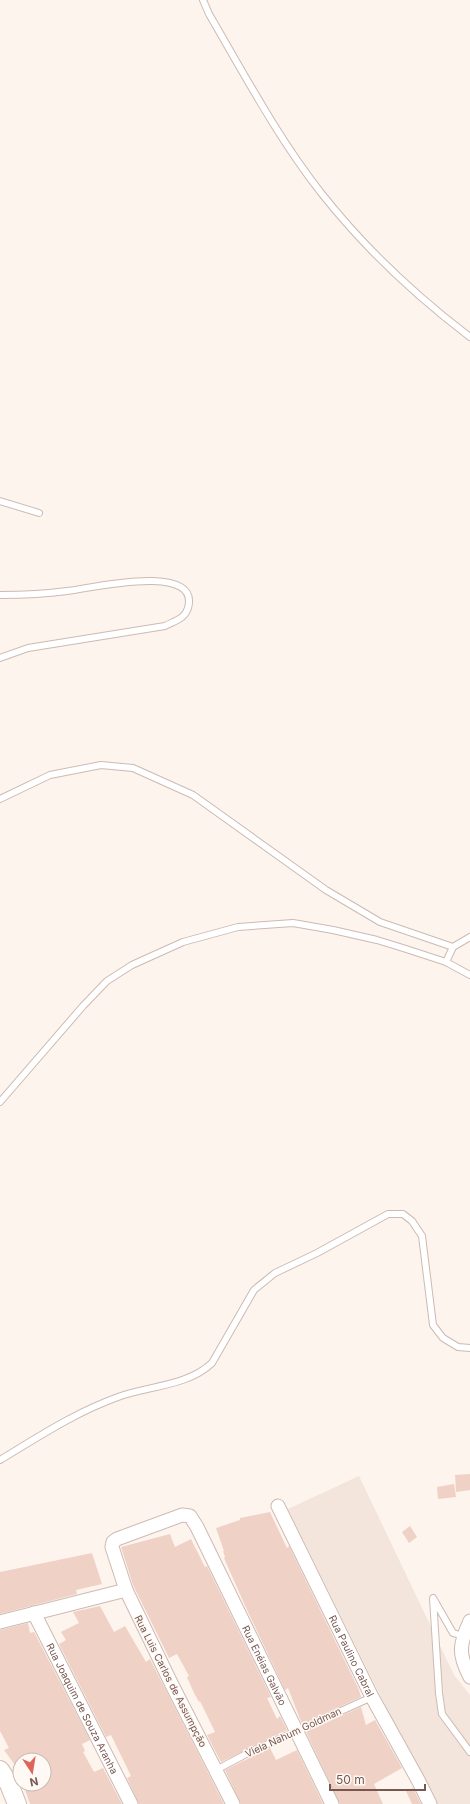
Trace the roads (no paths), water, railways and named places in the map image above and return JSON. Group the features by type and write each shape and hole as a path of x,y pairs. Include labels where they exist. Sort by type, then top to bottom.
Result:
{"main road":[{"path":"3,1781 16,1804"}],"street":[{"name":"Rua Paulino Cabral","path":"278,1506 372,1696 430,1804"},
{"name":"Rua Luis Carlos de Assumpção","path":"197,1527 190,1516 182,1515 118,1539 113,1542 113,1556 126,1590 233,1804"},
{"name":"Rua Enéias Galvão","path":"197,1527 332,1804"},
{"path":"0,1622 126,1590"},
{"name":"Rua Joaquim de Souza Aranha","path":"34,1613 130,1804"},
{"path":"470,1621 463,1636 460,1654 470,1677"}],"lane":[{"path":"203,0 209,14 282,137 322,194 367,244 413,290 470,337"},
{"path":"0,501 38,513"},
{"path":"0,594 49,593 139,581 164,581 180,586 185,590 189,606 186,614 165,626 28,648 0,658"},
{"path":"0,799 50,775 101,765 133,768 193,795 326,890 380,922 453,947"},
{"path":"0,1102 83,1006 107,981 132,965 183,942 238,927 293,923 377,940 446,962 470,975"},
{"path":"446,962 453,947 470,937"},
{"path":"0,1460 80,1413 118,1397 187,1378 203,1371 212,1363 254,1290 275,1273 317,1253 388,1214 403,1214 412,1220 422,1236 434,1325 443,1338 458,1347 470,1348"},
{"path":"463,1636 453,1633 433,1598 439,1693 442,1714 470,1752"},
{"name":"Viela Nahum Goldman","path":"216,1770 296,1730 372,1696"}]}
